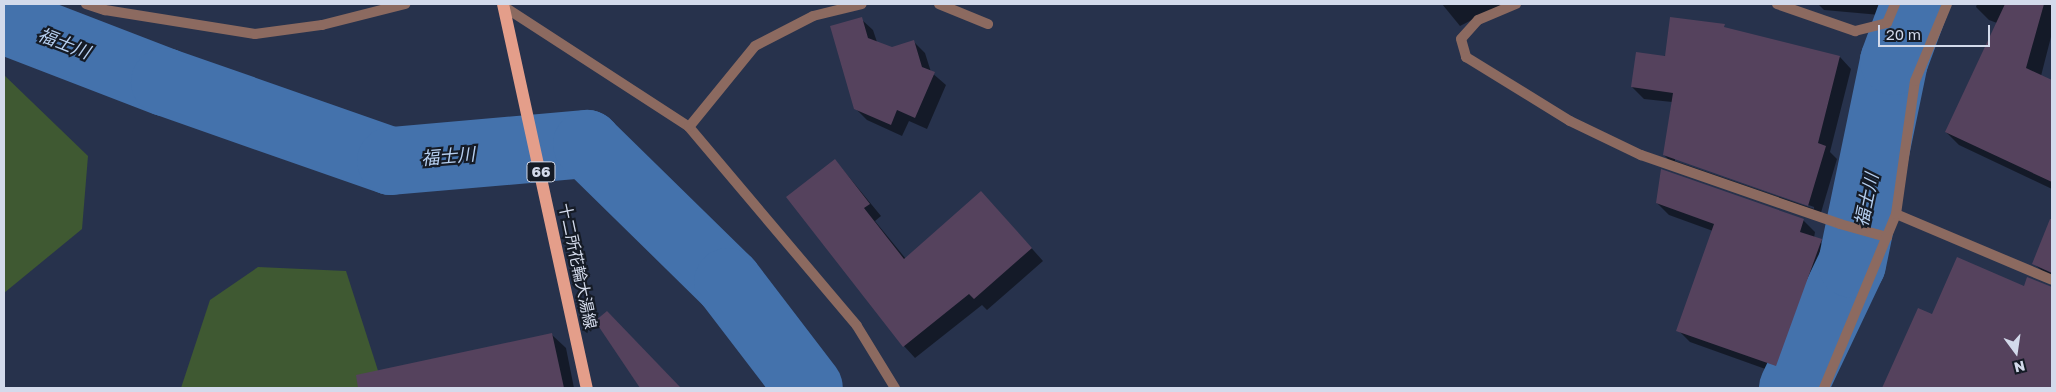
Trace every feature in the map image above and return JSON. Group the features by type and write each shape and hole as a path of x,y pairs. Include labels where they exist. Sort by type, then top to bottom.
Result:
{"main road":[{"name":"十二所花輪大湯線","path":"503,5 587,388"}],"street":[{"path":"86,4 105,10 256,34 322,25 405,4"},
{"path":"688,127 755,46 813,16 862,4"},
{"path":"939,4 988,24"},
{"path":"1516,4 1478,20 1461,39 1466,57 1570,120 1641,156 1840,224 1887,237"},
{"path":"1777,4 1855,31 1887,23 1895,4"},
{"path":"1824,388 1896,214 1915,82 1946,4"},
{"path":"503,5 688,127 857,326 895,388"},
{"path":"1896,214 2052,280"}],"green space":[{"path":"4,75 88,156 82,229 4,293"},
{"path":"258,267 346,271 381,380 380,388 181,388 210,300"}],"building":[{"path":"2005,4 2044,4 2026,68 2052,80 2052,182 1945,132"},
{"path":"862,17 868,38 892,47 914,40 922,67 935,72 915,118 897,110 891,125 854,109 830,26"},
{"path":"1670,17 1725,24 1724,27 1840,56 1818,143 1826,146 1808,206 1663,155 1673,93 1631,87 1636,52 1665,56"},
{"path":"835,159 870,204 864,208 904,259 981,191 1032,248 974,299 969,294 903,347 786,197"},
{"path":"1661,169 1804,219 1800,232 1822,239 1776,366 1676,331 1714,224 1656,203"},
{"path":"2050,219 2052,219 2052,273 2032,264"},
{"path":"1957,257 2024,286 2027,277 2052,287 2052,388 1882,388 1918,308 1932,314"},
{"path":"607,311 681,388 640,388 595,321"},
{"path":"552,333 564,388 358,388 356,375"}],"waterway":[{"name":"福士川","path":"1793,388 1852,264 1894,61 1915,4"},
{"name":"福士川","path":"4,20 165,82 391,161 587,144 728,282 809,388"}]}
